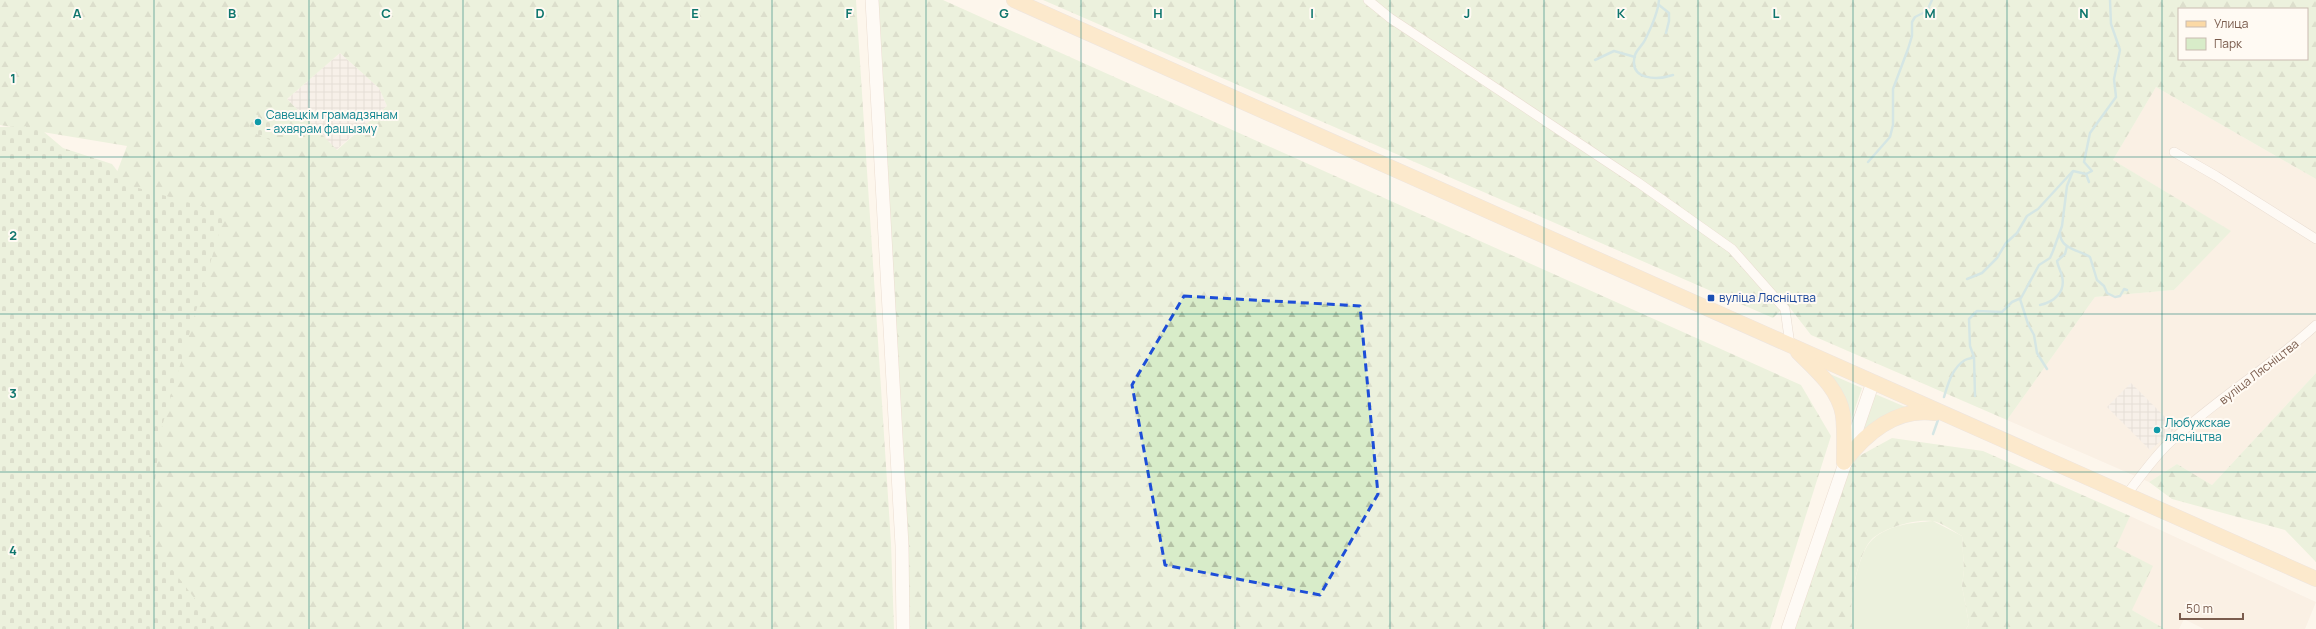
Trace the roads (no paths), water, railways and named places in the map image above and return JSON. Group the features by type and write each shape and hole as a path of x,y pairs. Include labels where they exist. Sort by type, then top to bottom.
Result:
{"main road":[{"path":"1014,0 2316,579"},
{"path":"1790,345 1824,378 1838,401 1843,414 1844,462"},
{"path":"1844,462 1858,443 1888,421 1908,414 1923,411 1948,415"}],"street":[{"path":"872,0 902,546 903,629"},
{"path":"1368,0 1390,18 1636,181 1732,249 1785,309 1790,345"},
{"path":"2174,152 2223,180 2316,239"},
{"name":"вуліца Лясніцтва","path":"2127,494 2148,466 2180,434 2288,351 2316,325"},
{"path":"1788,629 1844,462 1873,382"}],"waterway":[{"path":"1659,0 1654,20 1645,40 1635,55 1634,64 1636,70 1646,77 1660,78 1673,75"},
{"path":"1868,162 1890,137 1893,125 1893,89 1912,36 1912,22 1915,17 1927,11 1932,0"},
{"path":"1944,397 1951,377 1957,367 1965,360 1974,357 1970,346 1969,319 1977,311 2002,312 2012,302 2021,298 2039,265 2050,258 2053,251 2062,226 2067,186 2073,171 2086,174 2092,171 2084,162 2090,133 2116,97 2114,79 2120,50 2111,24 2110,0"},
{"path":"1659,5 1669,13 1666,33"},
{"path":"1595,60 1614,51 1635,57"},
{"path":"1967,279 1982,273 1997,258 2006,243 2017,233 2027,216 2038,209 2072,172"},
{"path":"2086,174 2089,182"},
{"path":"2060,233 2063,243 2090,257 2097,280 2104,286 2107,293 2115,297 2120,296 2124,289 2127,290"},
{"path":"2040,305 2054,299 2062,287 2062,274 2057,261 2065,254 2067,246"},
{"path":"2020,299 2028,324 2034,335 2037,353 2047,369"},
{"path":"1974,357 1975,396"},
{"path":"1933,434 1938,420"}],"place":[{"name":"Савецкім грамадзянам - ахвярам фашызму","path":"258,122"},
{"name":"вуліца Лясніцтва","path":"1711,298"},
{"name":"Любужскае лясніцтва","path":"2157,430"}]}
